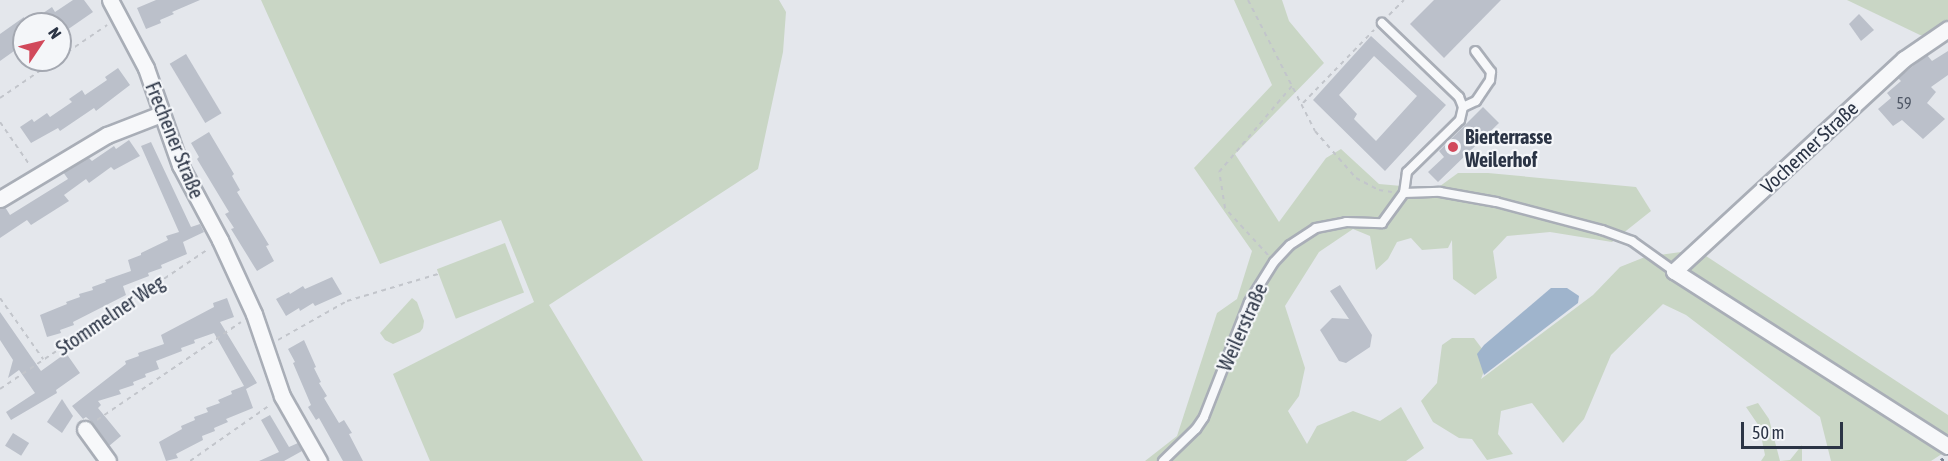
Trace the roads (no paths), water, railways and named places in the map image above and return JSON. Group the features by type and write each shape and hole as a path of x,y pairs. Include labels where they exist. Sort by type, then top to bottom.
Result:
{"street":[{"name":"Frechener Straße","path":"110,0 146,68 188,183 220,240 254,314 282,396 319,461"},
{"name":"Vochemer Straße","path":"1674,271 1904,59 1948,29"},
{"path":"0,199 107,135 161,114"},
{"path":"1674,271 1948,446"},
{"path":"85,429 108,461"}],"lane":[{"path":"1382,23 1460,97 1463,107"},
{"name":"Weilerstraße","path":"1163,461 1196,429 1204,417 1249,302 1274,262 1290,245 1316,228 1346,222 1382,223 1404,193 1407,172 1460,120 1463,107 1476,101 1490,80 1491,72 1475,51"},
{"path":"1404,193 1440,192 1496,202 1602,230 1632,241 1674,271"}],"water":[{"path":"1551,288 1567,288 1579,296 1578,303 1484,375 1477,354 1484,345"}],"railway":[{"path":"1941,461 1948,456"}],"place":[{"name":"Bierterrasse Weilerhof","path":"1453,147"}]}
